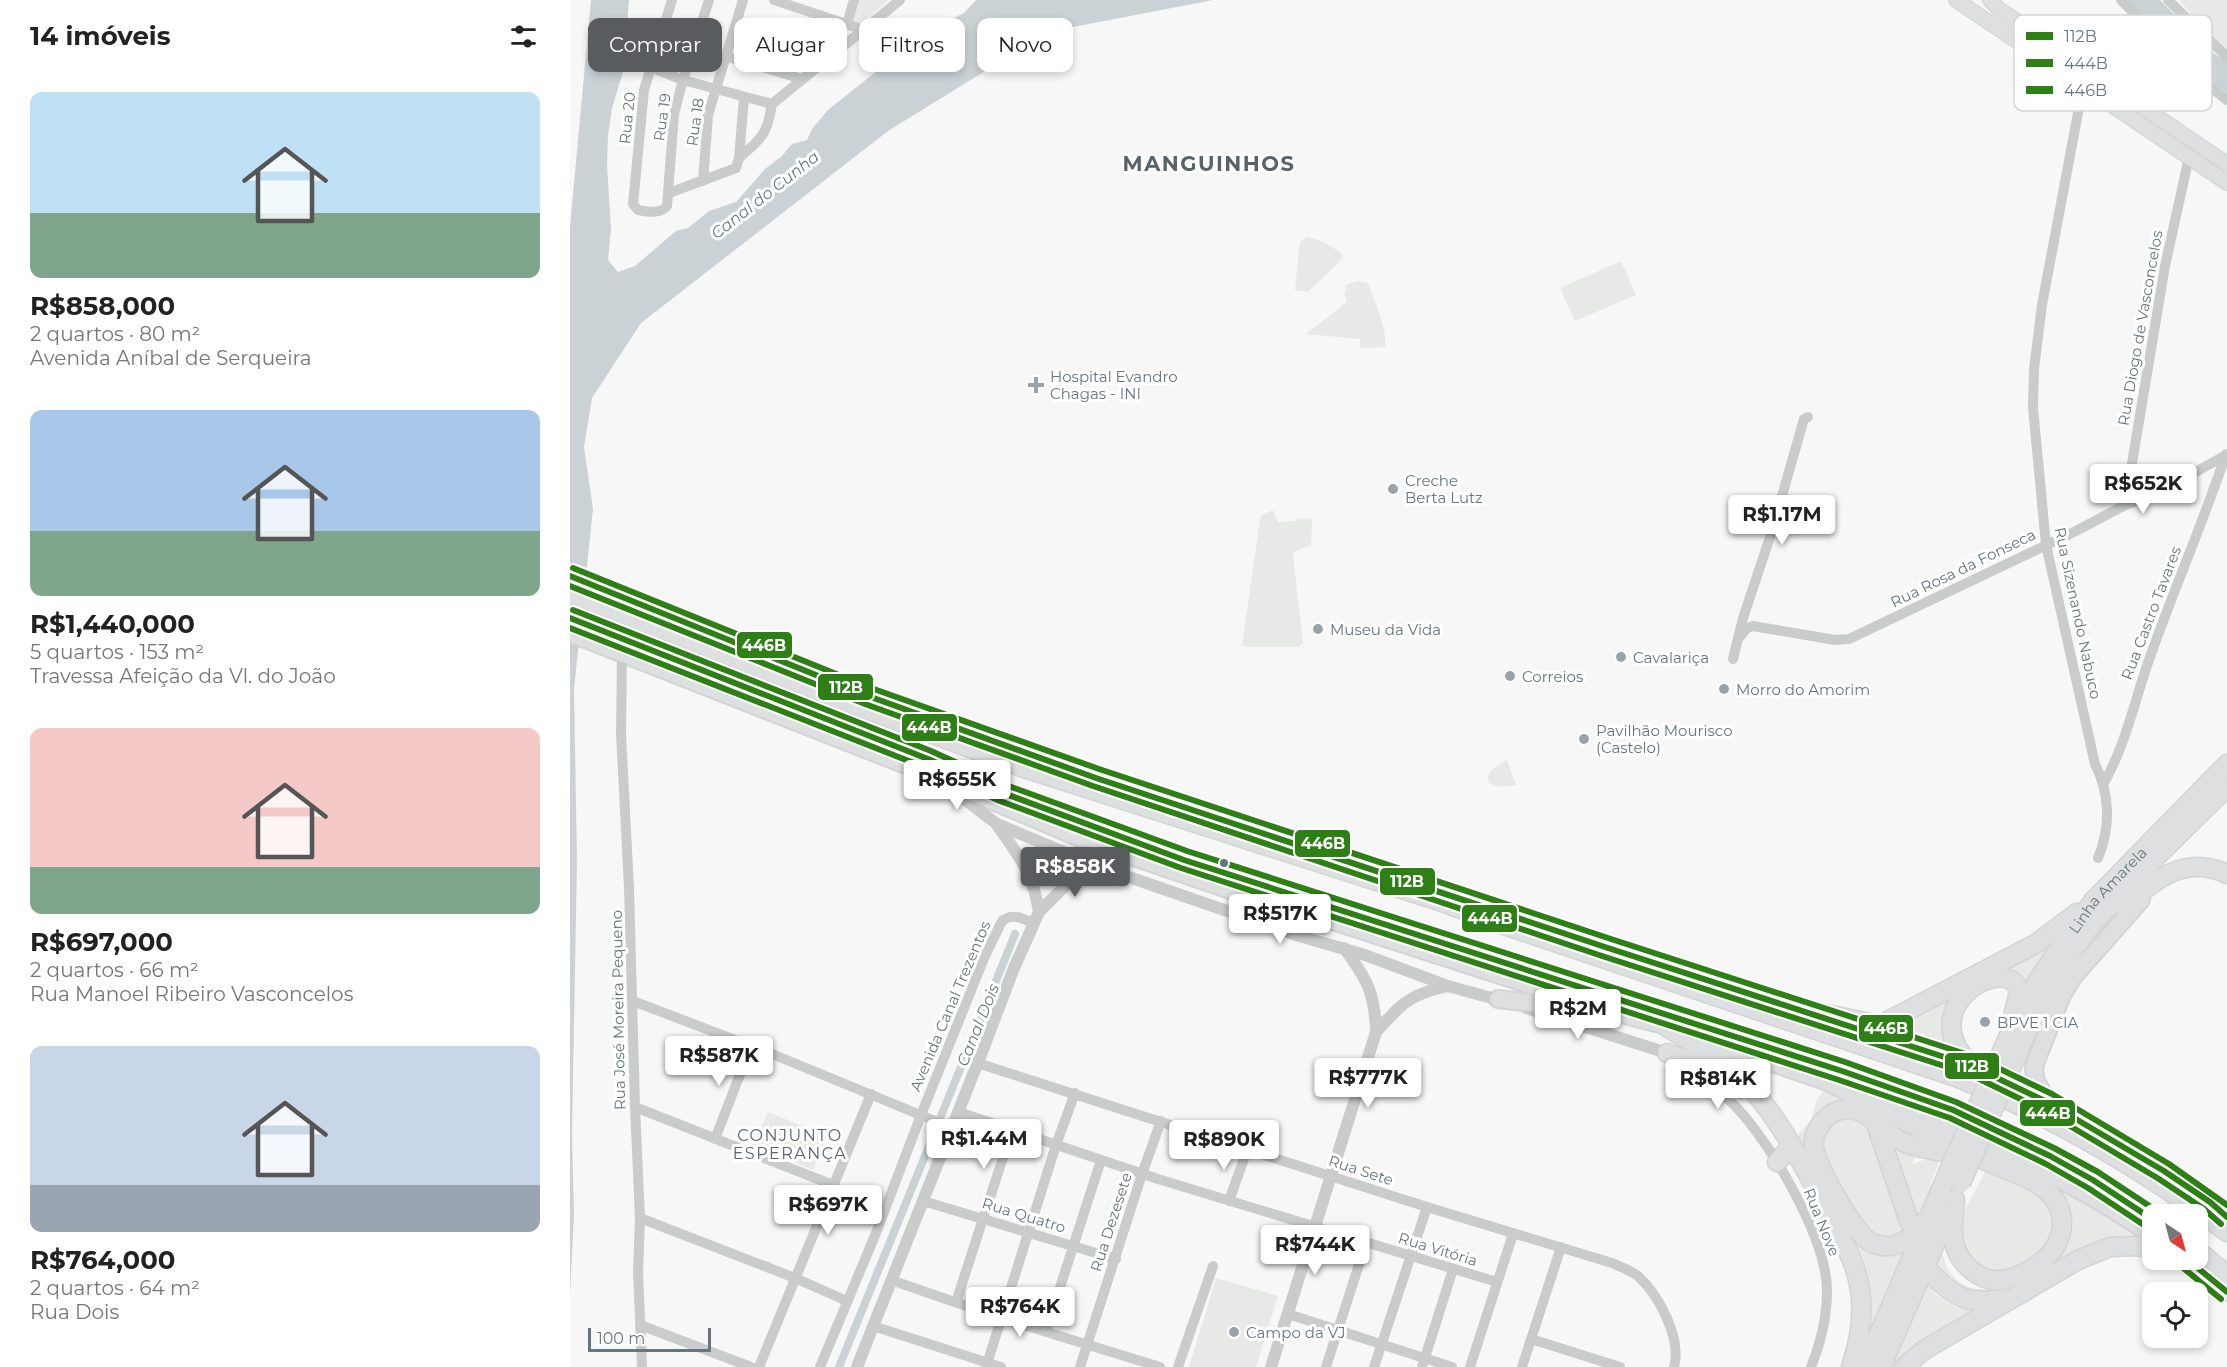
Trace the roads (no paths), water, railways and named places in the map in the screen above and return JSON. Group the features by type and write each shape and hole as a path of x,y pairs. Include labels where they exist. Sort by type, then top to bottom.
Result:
{"highway":[{"path":"570,576 621,605 829,695 1021,767 1439,901 1956,1077 2022,1106 2103,1148 2227,1232"},
{"path":"570,593 621,605 1096,778 1972,1066 2047,1102 2164,1171 2227,1212"},
{"path":"570,618 606,640 621,653 934,776 1086,841 1248,896 1308,913 1617,1013 1664,1025 1916,1113 2026,1161 2142,1228"},
{"path":"570,633 606,640 928,759 1003,793 1184,860 1830,1067 1953,1110 2059,1161 2142,1212"},
{"name":"Linha Amarela","path":"2017,1037 2040,977 2093,901 2227,764"},
{"name":"Linha Amarela","path":"2017,1037 2087,930 2227,787"},
{"path":"1184,860 1248,896"},
{"path":"2053,979 2141,891 2167,873 2181,868 2199,867 2215,869 2227,874"},
{"path":"2047,1102 2035,1078 2034,1066 2062,995 2073,977 2167,873"},
{"path":"1788,1006 1882,1024 2037,943 2093,901"},
{"path":"1881,1367 1952,1183 2017,1037 2019,992 2017,985 2011,980 2001,977 1981,983 1968,990 1955,1005 1950,1026 1956,1047 1972,1066"},
{"path":"1498,999 1617,1013"},
{"path":"1664,1025 1735,1072 1770,1112 1792,1145 1848,1251 1856,1273 1861,1307 1859,1338 1851,1367"},
{"path":"1823,1032 1860,1038 1979,1076 1999,1083 2051,1110 2070,1116"},
{"path":"1667,1053 1696,1064 1732,1084 1770,1112"},
{"path":"1833,1084 1985,1161 2014,1172 2045,1190 2055,1201 2061,1216 2062,1231 2057,1246 2048,1257 2018,1275 1996,1280 1983,1278 1973,1272 1965,1265 1954,1248 1952,1183"},
{"path":"1952,1183 1918,1220 1909,1238 1890,1247 1878,1245 1869,1241 1860,1232 1835,1194 1817,1158 1814,1146 1819,1127 1832,1114 1846,1109 1857,1111 1869,1116 1876,1124 1902,1142 1985,1161"},
{"path":"1865,1367 1918,1220 1876,1124"},
{"path":"1777,1162 1792,1145"},
{"path":"2210,1202 2227,1217"},
{"path":"1904,1367 1924,1350 2078,1260 2110,1247 2142,1247"},
{"path":"2208,1259 2227,1275"},
{"path":"2200,1270 2227,1292"},
{"path":"1932,1274 1953,1293 1973,1301 1986,1302 2013,1297"}],"main road":[{"path":"1956,0 2014,39"},
{"path":"1990,0 2014,19"},
{"path":"2120,111 2227,183"},
{"path":"2149,111 2227,164"}],"street":[{"name":"Rua 20","path":"666,18 672,0"},
{"name":"Rua 19","path":"666,206 674,114 709,0"},
{"name":"Rua 18","path":"738,18 743,0"},
{"path":"774,0 829,18"},
{"path":"854,0 847,24 859,28"},
{"path":"878,18 900,0"},
{"path":"2121,0 2136,15"},
{"path":"2168,0 2184,15"},
{"name":"Rua 18","path":"703,181 708,115 734,30"},
{"path":"847,44 859,34"},
{"path":"2212,43 2227,57"},
{"path":"725,56 802,80"},
{"name":"Rua 20","path":"649,72 644,90 633,204 638,210 646,212 660,211 666,206"},
{"path":"663,72 772,105"},
{"path":"739,158 765,133 772,105 812,72"},
{"path":"2212,88 2227,100"},
{"path":"669,192 734,169 739,158 744,98"},
{"name":"Rua Sizenando Nabuco","path":"2078,111 2044,295 2034,369 2033,417 2046,545 2095,764 2104,783 2107,819 2104,843 2098,858"},
{"name":"Rua Diogo de Vasconcelos","path":"2124,505 2165,266 2189,157"},
{"path":"1733,659 1743,618 1782,500 1804,419 1808,417"},
{"name":"Rua Rosa da Fonseca","path":"1739,638 1747,628 1753,626 1835,640 1849,639 2124,505 2154,495 2227,454"},
{"name":"Rua Castro Tavares","path":"2104,783 2118,757 2136,695 2227,454"},
{"name":"Rua José Moreira Pequeno","path":"621,653 621,734 633,1001 642,1367"},
{"path":"934,776 997,824 1100,867 1296,935 1344,948 1448,986 1498,999 1667,1053"},
{"path":"997,824 1027,867 1036,894 1036,918"},
{"path":"857,1367 1014,968 1036,918 1065,886 1100,867"},
{"name":"Avenida Canal Trezentos","path":"820,1367 876,1233 985,956 1003,920 1010,917 1036,918"},
{"path":"1271,1367 1377,1032 1376,1006 1372,993 1359,968 1344,948"},
{"path":"1377,1032 1407,1000 1428,990 1448,986"},
{"path":"633,1001 751,1046 952,1128"},
{"path":"715,1138 751,1046"},
{"name":"Rua Nove","path":"1667,1053 1718,1090 1753,1127 1777,1162 1806,1218 1820,1251 1827,1289 1826,1320 1811,1367"},
{"name":"Rua Sete","path":"977,1063 1330,1177 1621,1267 1638,1276 1646,1285 1667,1319 1675,1347 1674,1367"},
{"path":"759,1367 871,1094"},
{"path":"987,1365 1056,1145 1075,1094"},
{"path":"635,1107 833,1185"},
{"name":"Rua Vitória","path":"958,1112 1142,1174 1497,1282"},
{"name":"Rua Dezesete","path":"1080,1367 1161,1121"},
{"path":"957,1302 1012,1130"},
{"path":"1229,1201 1247,1150"},
{"path":"1046,1331 1101,1160"},
{"name":"Rua Quatro","path":"923,1201 1116,1259"},
{"path":"1374,1367 1427,1207"},
{"path":"640,1218 795,1278 847,1301"},
{"path":"1470,1367 1513,1234"},
{"path":"1326,1367 1365,1243"},
{"path":"1522,1367 1561,1247"},
{"path":"1178,1367 1213,1266"},
{"path":"1423,1362 1453,1269"},
{"path":"891,1280 1001,1318 1160,1367"},
{"path":"1288,1314 1382,1344 1423,1362 1452,1367"},
{"path":"640,1325 751,1367"},
{"path":"873,1326 987,1365 1001,1367"},
{"path":"1531,1339 1620,1367"}],"water":[{"path":"591,0 629,0 628,18 589,18"},
{"name":"Canal do Cunha","path":"976,0 1213,0 1073,27 1073,18 977,18 977,72 983,72 888,131 641,323 592,398 584,447 593,509 574,689 577,862 572,1134 574,1215 570,1294 570,227 588,32 588,72 623,72 612,108 607,165 611,229 608,260 618,272 635,266 676,231 688,228 709,211 736,202 765,169 781,157 792,144 807,140 812,129 828,110 876,72 965,72 965,18 954,18 964,13"},
{"path":"2127,0 2160,0 2175,15 2142,15"},
{"path":"2212,52 2227,62 2227,93 2212,83"}],"waterway":[{"name":"Canal Dois","path":"941,1116 1015,934"},
{"name":"Canal Dois","path":"839,1367 936,1129"}],"place":[{"name":"Hospital Evandro Chagas - INI","path":"1036,385"},
{"name":"Creche Berta Lutz","path":"1393,489"},
{"name":"Museu da Vida","path":"1318,629"},
{"name":"Cavalariça","path":"1621,657"},
{"name":"Correios","path":"1510,676"},
{"name":"Morro do Amorim","path":"1724,689"},
{"name":"Pavilhão Mourisco (Castelo)","path":"1584,739"},
{"name":"BPVE 1 CIA","path":"1985,1022"},
{"name":"Campo da VJ","path":"1234,1332"}],"district":[{"name":"MANGUINHOS","path":"1209,163"},
{"name":"CONJUNTO ESPERANÇA","path":"790,1144"}]}
